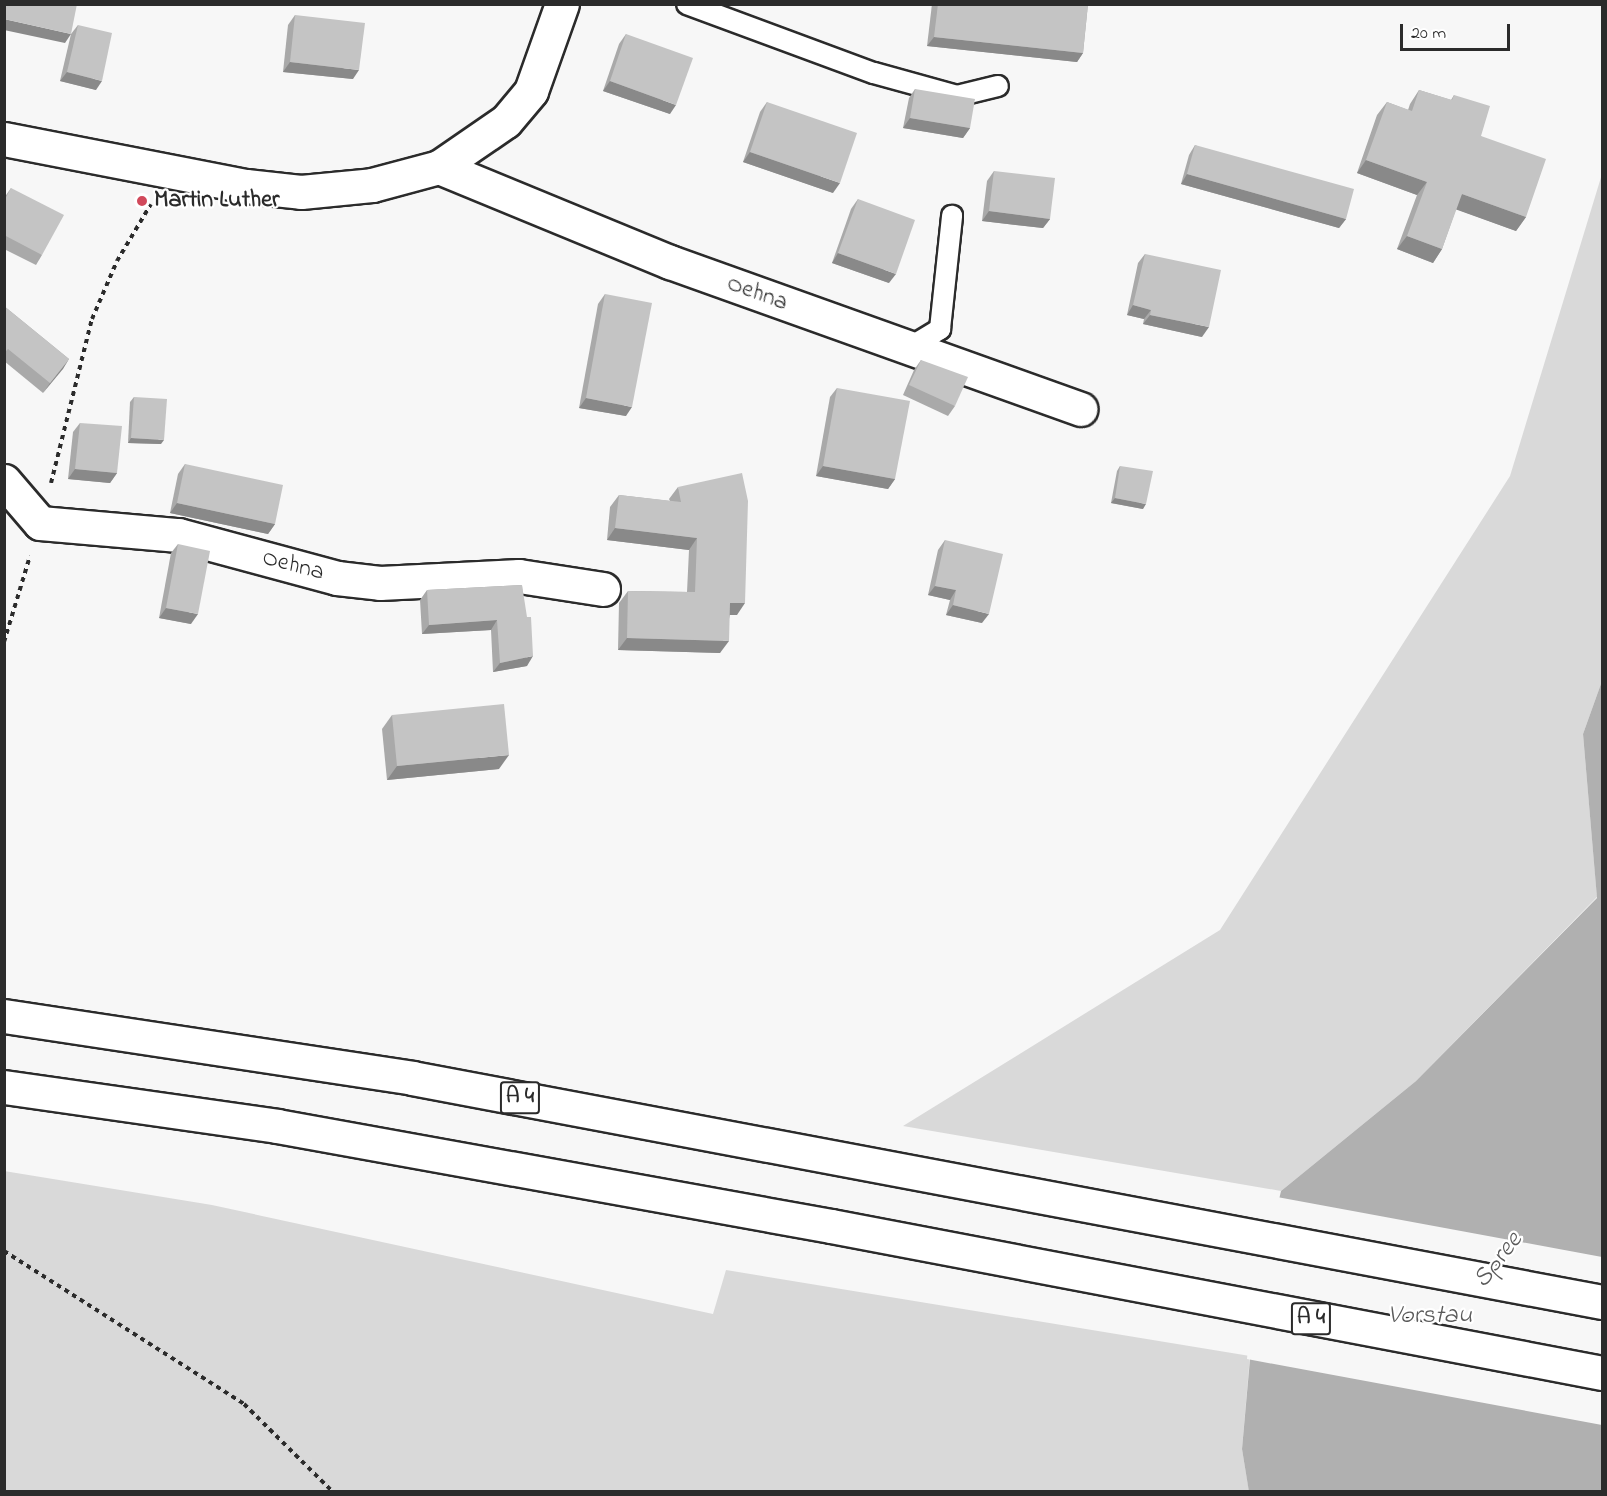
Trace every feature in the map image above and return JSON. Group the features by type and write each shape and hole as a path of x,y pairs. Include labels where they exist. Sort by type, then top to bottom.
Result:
{"main road":[{"path":"4,139 171,173 301,192 372,185 439,167 506,121 531,91 562,4"},
{"name":"Oehna","path":"439,167 670,262 907,349 1080,409"},
{"path":"4,481 40,523"},
{"name":"Oehna","path":"40,523 178,535 337,578 380,583 519,576 603,589"},
{"name":"A 4","path":"4,1016 412,1078 1602,1302"},
{"name":"A 4","path":"4,1087 277,1126 1602,1373"}],"lane":[{"path":"687,4 874,73 957,96 998,86"},
{"path":"907,349 940,328 952,216"}],"path":[{"path":"4,642 40,523 92,319 117,261 171,173"},
{"path":"4,1251 244,1404 333,1491"}],"shaded area":[{"path":"1602,174 1602,681 1583,734 1597,897 1416,1081 1281,1191 903,1126 1220,930 1510,476"},
{"path":"4,1171 212,1205 713,1314 726,1270 1250,1356 1242,1449 1249,1491 5,1491"}],"water":[{"name":"Vorstau","path":"1602,681 1602,1491 1249,1492 1242,1449 1255,1303 1281,1191 1416,1081 1597,898 1583,734"}],"pier":[{"path":"1277,1197 1602,1257 1602,1425 1247,1359 1252,1302"}],"building":[{"path":"4,4 77,4 71,34 4,19"},
{"path":"938,4 1088,4 1083,53 934,37"},
{"path":"295,15 365,23 359,70 290,62"},
{"path":"78,25 112,33 102,81 67,72"},
{"path":"626,34 693,58 676,105 610,81"},
{"path":"915,89 975,99 970,128 910,118"},
{"path":"1419,90 1452,100 1454,95 1490,106 1481,136 1546,159 1526,217 1462,194 1442,249 1407,236 1427,182 1366,160 1387,102 1412,111"},
{"path":"767,102 857,133 840,183 750,152"},
{"path":"1195,145 1354,189 1346,219 1187,174"},
{"path":"994,171 1055,178 1050,219 989,211"},
{"path":"11,188 64,215 42,255 4,235 4,201"},
{"path":"858,199 915,220 896,274 838,253"},
{"path":"1145,254 1221,270 1209,327 1150,315 1151,310 1133,305"},
{"path":"605,294 652,303 632,407 586,398"},
{"path":"4,306 69,359 50,383 8,349 4,353"},
{"path":"921,360 968,377 955,406 909,385"},
{"path":"837,388 910,401 895,479 823,466"},
{"path":"134,397 167,399 164,440 131,438"},
{"path":"80,423 122,426 117,473 75,469"},
{"path":"185,464 283,485 275,524 177,503"},
{"path":"1120,466 1153,471 1146,504 1115,498"},
{"path":"742,473 748,501 745,603 730,603 729,641 627,638 628,591 695,592 697,538 615,528 619,495 681,502 678,487"},
{"path":"945,540 1003,554 989,614 953,605 956,590 935,586"},
{"path":"178,544 210,551 198,614 166,608"},
{"path":"522,585 527,617 531,617 533,656 500,663 497,620 429,625 427,590"},
{"path":"504,704 509,755 397,766 392,715"}],"place":[{"name":"Martin Luther","path":"142,201"}],"water label":[{"name":"Spree","path":"1499,1261"}]}
